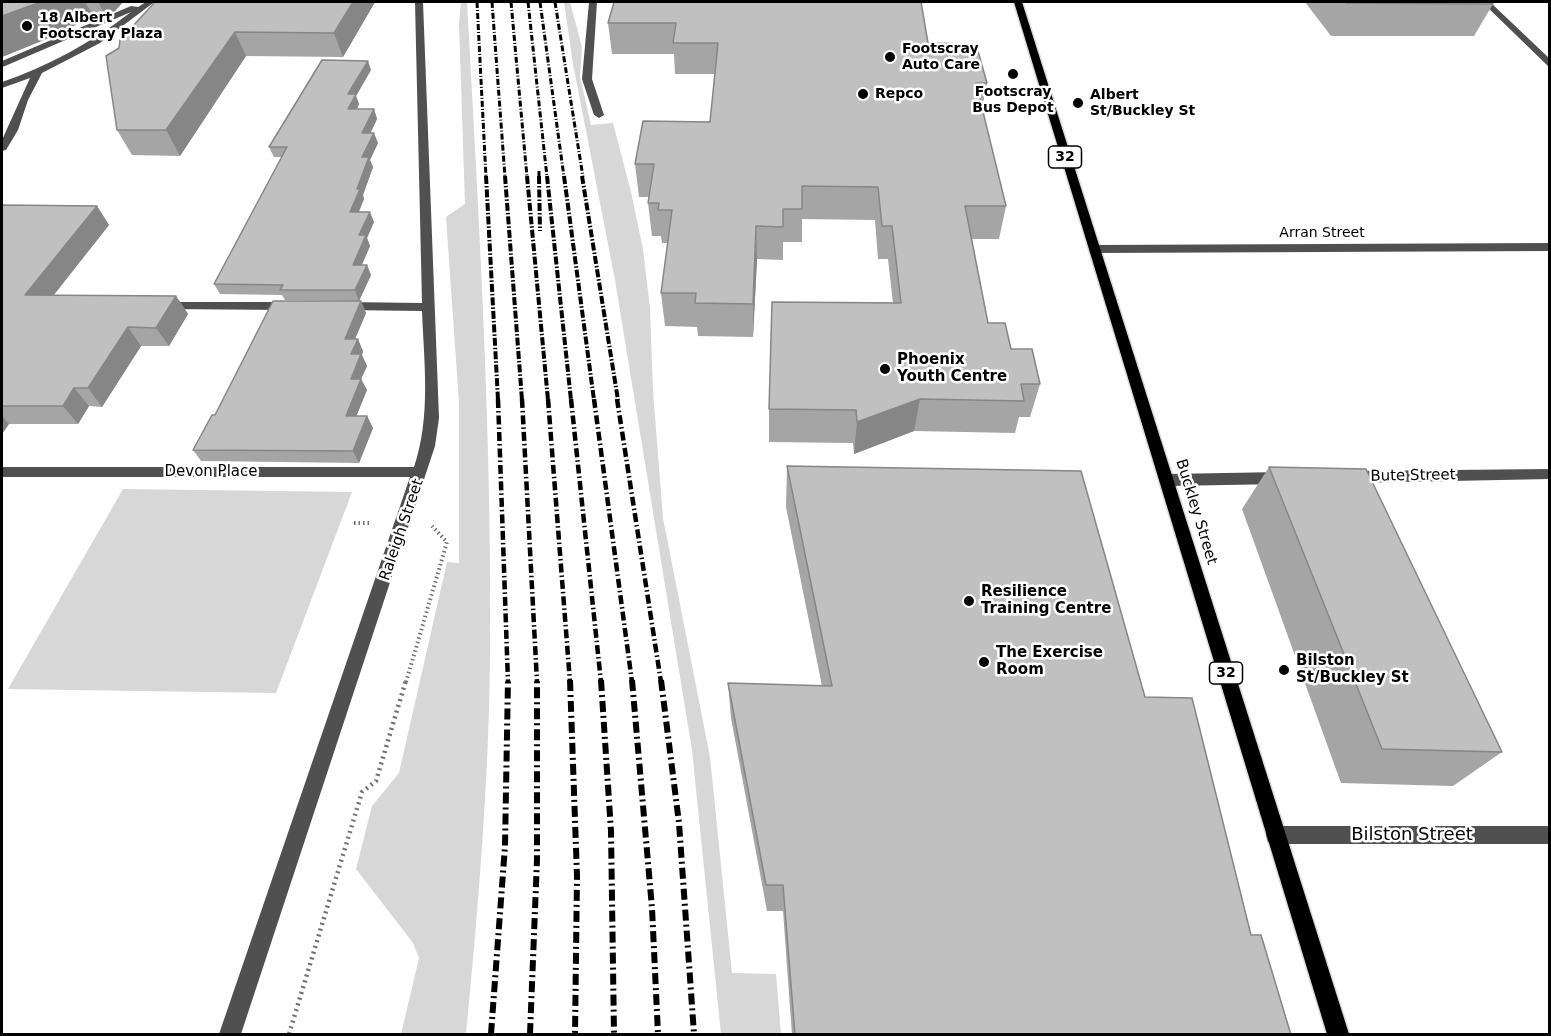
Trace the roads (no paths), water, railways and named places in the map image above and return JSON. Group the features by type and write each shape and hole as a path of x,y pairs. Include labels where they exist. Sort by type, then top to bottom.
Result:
{"main road":[{"name":"Buckley Street","path":"1018,2 1168,480 1338,1035"}],"street":[{"path":"2,64 150,2"},
{"path":"2,85 38,72 87,48 150,2"},
{"name":"Raleigh Street","path":"231,1035 428,446 432,418 420,2"},
{"path":"593,2 587,79 599,115"},
{"path":"1486,2 1550,65"},
{"path":"2,148 13,130 23,100 58,40"},
{"path":"3,117 13,130"},
{"name":"Arran Street","path":"1095,249 1550,247"},
{"path":"150,306 300,306"},
{"path":"334,306 428,306"},
{"name":"Devon Place","path":"2,472 421,472"},
{"name":"Bute Street","path":"1336,477 1550,474"},
{"path":"1168,480 1302,477"},
{"name":"Bilston Street","path":"1275,835 1548,837"}],"railway":[{"path":"477,2 486,177"},
{"path":"492,2 505,177"},
{"path":"511,2 527,177"},
{"path":"528,2 547,177"},
{"path":"540,2 564,177"},
{"path":"555,2 583,177"},
{"path":"539,171 539,176"},
{"path":"486,176 498,400"},
{"path":"505,176 522,400"},
{"path":"527,176 548,400"},
{"path":"539,176 540,231"},
{"path":"547,176 571,400"},
{"path":"564,176 594,400"},
{"path":"582,176 618,400"},
{"path":"498,399 508,681"},
{"path":"522,399 537,682"},
{"path":"548,399 570,682"},
{"path":"571,399 601,682"},
{"path":"594,399 632,682"},
{"path":"617,399 661,682"},
{"path":"570,680 577,876 575,1034"},
{"path":"601,680 611,831 614,1034"},
{"path":"632,680 652,908 658,1034"},
{"path":"661,680 679,823 694,1034"},
{"path":"491,1034 505,846 508,681"},
{"path":"530,1034 537,860 537,682"}],"place":[{"name":"18 Albert Footscray Plaza","path":"27,26"},
{"name":"Footscray Auto Care","path":"890,57"},
{"name":"Footscray Bus Depot","path":"1013,74"},
{"name":"Repco","path":"863,94"},
{"name":"Albert St/Buckley St","path":"1078,103"},
{"name":"Phoenix Youth Centre","path":"885,369"},
{"name":"Resilience Training Centre","path":"969,601"},
{"name":"The Exercise Room","path":"984,662"},
{"name":"Bilston St/Buckley St","path":"1284,670"}]}
